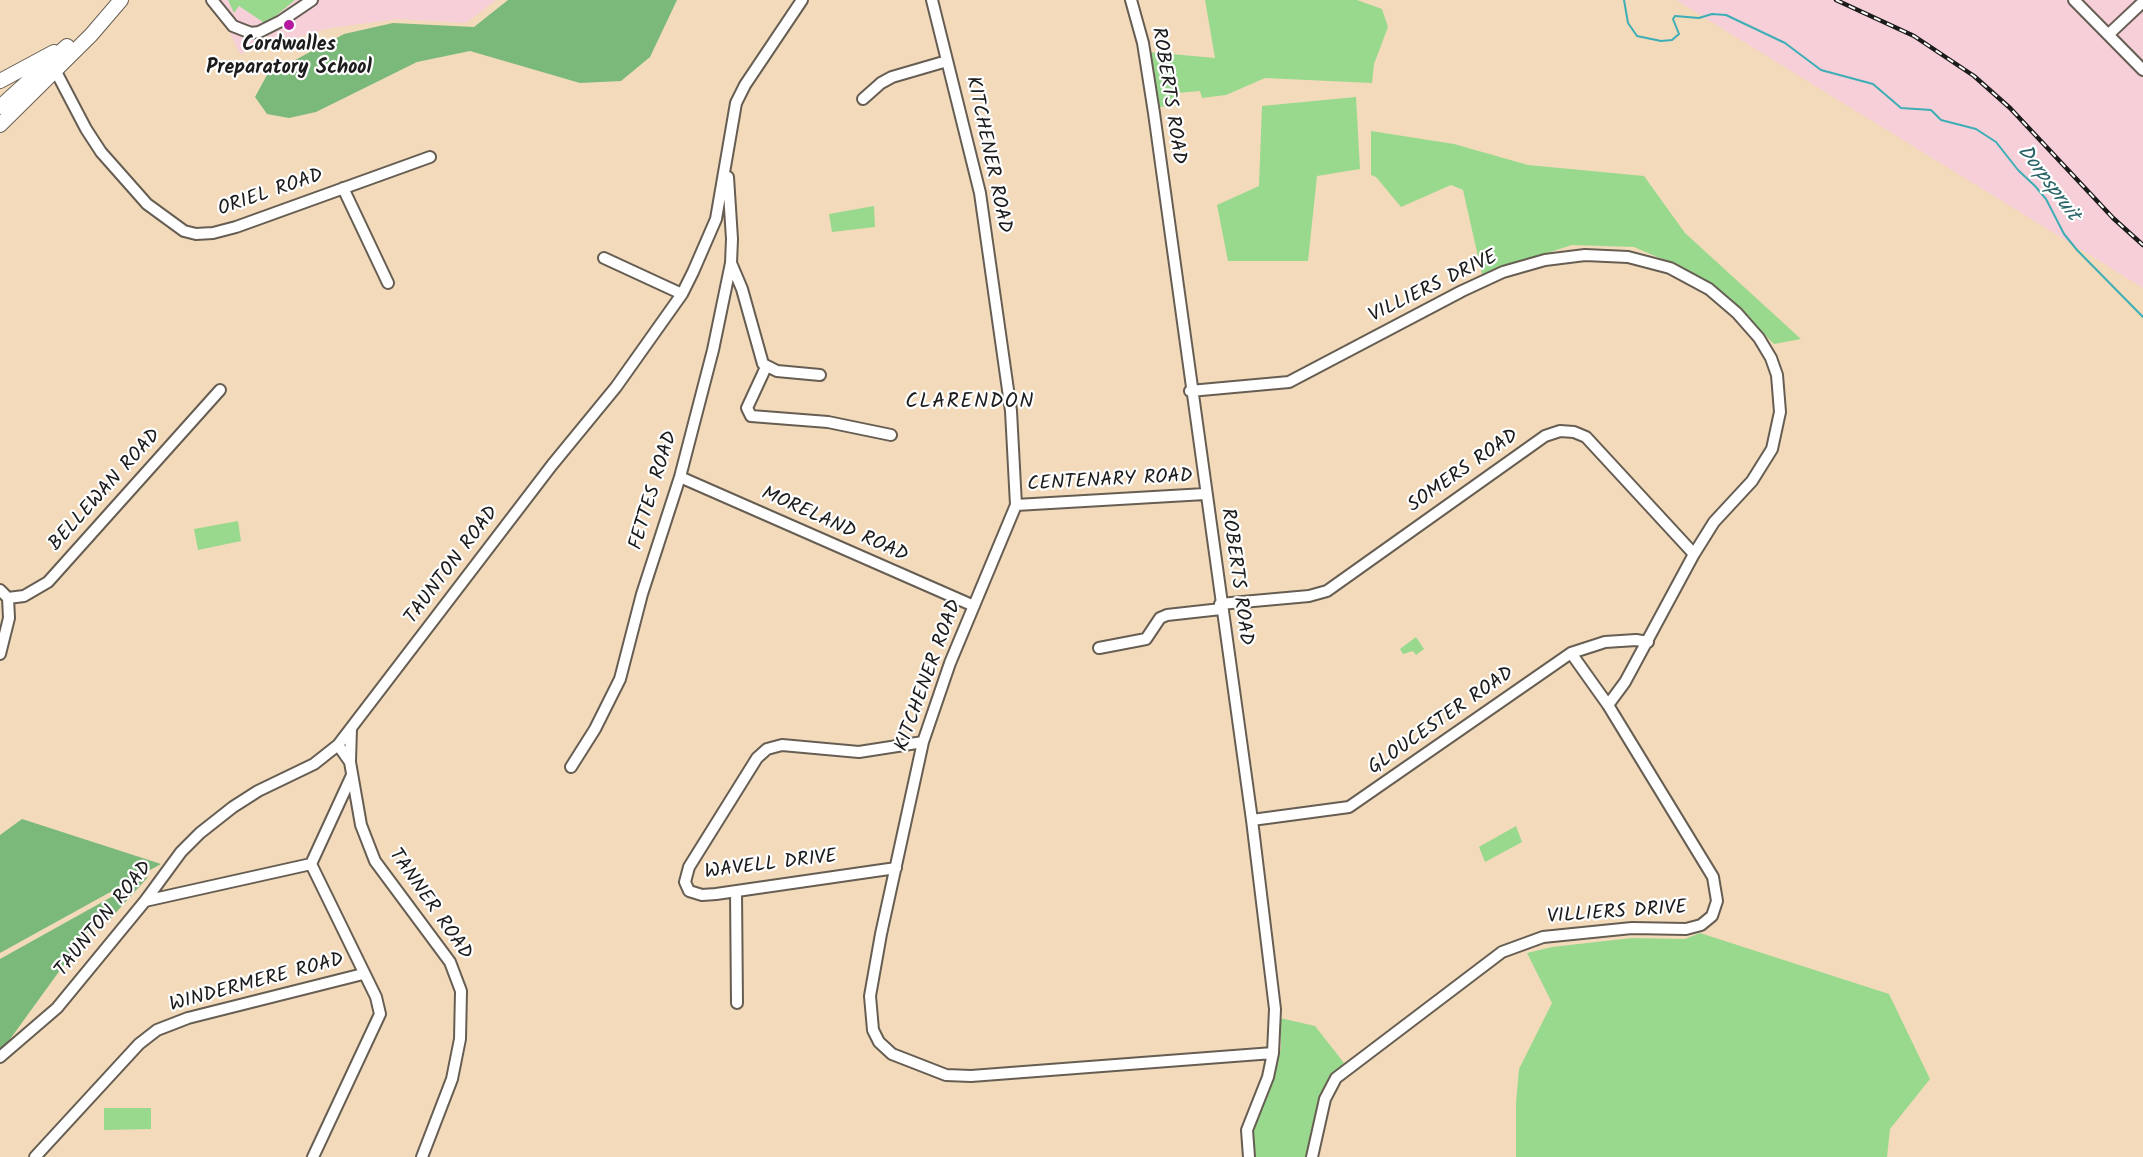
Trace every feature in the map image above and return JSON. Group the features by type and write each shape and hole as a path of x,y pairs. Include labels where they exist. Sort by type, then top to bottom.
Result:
{"main road":[{"path":"1,117 52,65 70,43 118,3"},
{"path":"52,65 91,35 118,3"},
{"path":"0,81 70,43"}],"street":[{"path":"212,0 233,26 251,33 259,32 280,21 312,0"},
{"name":"TAUNTON ROAD","path":"0,1057 57,1008 145,901 181,852 217,819 258,791 314,764 338,745 552,465 615,387 682,294 716,219 736,103 802,0"},
{"name":"KITCHENER ROAD","path":"932,0 982,202 1011,411 1016,505 950,663 922,742 870,996 873,1030 879,1042 892,1054 946,1074 971,1076 1273,1053"},
{"name":"ROBERTS ROAD","path":"1131,0 1143,44 1154,113 1190,391 1252,820 1275,1009 1273,1053 1268,1077 1247,1130 1249,1157"},
{"path":"2074,0 2143,70"},
{"path":"2109,34 2143,2"},
{"path":"863,99 892,77 947,61"},
{"name":"ORIEL ROAD","path":"52,65 101,152 147,204 172,225 196,234 213,233 236,227 430,157"},
{"name":"FETTES ROAD","path":"571,767 595,729 620,679 642,594 680,477 713,350 731,263 732,239 726,167"},
{"path":"343,189 388,283"},
{"path":"716,219 732,239"},
{"name":"VILLIERS DRIVE","path":"1190,391 1289,382 1462,291 1503,272 1545,260 1585,255 1628,257 1670,268 1709,289 1737,313 1759,338 1771,358 1778,388 1779,412 1772,448 1752,481 1714,522 1694,554 1626,682 1608,705"},
{"path":"604,258 682,294"},
{"path":"731,263 742,289 766,367 747,408 750,416 821,420 891,435"},
{"path":"766,367 777,371 820,375"},
{"name":"BELLEWAN ROAD","path":"0,654 9,627 4,594 24,596 48,582 220,390"},
{"name":"SOMERS ROAD","path":"1099,648 1146,639 1160,618 1167,615 1309,596 1327,591 1545,436 1560,431 1574,432 1586,438 1694,554"},
{"name":"MORELAND ROAD","path":"680,477 974,606"},
{"name":"CENTENARY ROAD","path":"1016,505 1205,495"},
{"name":"GLOUCESTER ROAD","path":"1252,820 1349,807 1366,798 1571,653 1605,642 1636,639 1648,642"},
{"name":"VILLIERS DRIVE","path":"1312,1157 1324,1099 1336,1078 1503,952 1543,937 1632,928 1686,929 1701,925 1712,916 1717,901 1713,877 1608,705 1571,653"},
{"path":"350,762 351,728"},
{"name":"WAVELL DRIVE","path":"896,868 736,891 695,893 686,886 685,874 757,758 767,749 782,745 860,752 922,742"},
{"name":"TANNER ROAD","path":"338,745 350,762 361,825 375,861 450,962 461,991 461,1030 455,1066 422,1157"},
{"path":"310,864 353,775"},
{"path":"145,901 310,864"},
{"path":"310,864 376,997 380,1018 313,1157"},
{"path":"736,891 736,1003"},
{"name":"WINDERMERE ROAD","path":"34,1157 139,1044 157,1030 188,1018 363,974"}],"shaded area":[{"name":"Cordwalles Preparatory School","path":"214,0 496,0 466,23 398,19 330,28 240,54"},
{"path":"1676,0 2143,0 2143,288"}],"green space":[{"path":"228,0 295,0 266,24 239,6 234,13"},
{"path":"508,0 677,0 650,57 621,81 580,83 470,51 417,62 316,112 289,118 267,114 255,97 267,75 344,34 393,23 474,27"},
{"path":"1205,0 1357,0 1382,9 1388,27 1374,64 1372,83 1265,78 1226,95 1202,98 1200,91 1177,93 1175,106 1158,107 1149,52 1215,58"},
{"path":"1356,97 1360,169 1317,176 1308,261 1228,261 1217,205 1259,186 1262,106"},
{"path":"1371,131 1454,144 1528,165 1644,176 1685,233 1801,339 1774,344 1721,291 1690,271 1634,247 1572,245 1482,274 1463,190 1451,185 1401,207 1376,177 1371,175"},
{"path":"874,206 875,227 832,232 829,214"},
{"path":"238,521 241,541 198,550 194,529"},
{"path":"1416,637 1424,649 1416,655 1413,651 1403,654 1400,649"},
{"path":"22,819 161,864 0,953 0,835"},
{"path":"1516,826 1522,842 1485,862 1479,847"},
{"path":"149,876 110,919 100,915 0,1053 0,959"},
{"path":"1700,933 1889,994 1930,1079 1890,1129 1887,1157 1516,1157 1516,1103 1519,1069 1552,1003 1527,953 1552,947 1632,938 1685,939"},
{"path":"1280,1018 1315,1026 1344,1063 1326,1084 1307,1157 1253,1157 1249,1136 1281,1049"},
{"path":"104,1108 151,1108 151,1129 104,1130"}],"waterway":[{"name":"Dorpspruit","path":"1624,0 1628,23 1637,36 1661,41 1672,40 1679,34 1673,19 1675,16 1699,18 1712,14 1726,15 1785,43 1821,70 1873,84 1901,108 1931,110 1941,120 1976,129 1996,142 2018,170 2046,199 2064,234 2077,250 2143,317"}],"railway":[{"path":"1836,0 1914,36 1974,76 2010,108 2113,218 2143,245"}],"place":[{"name":"Cordwalles Preparatory School","path":"289,25"}],"district":[{"name":"CLARENDON","path":"970,403"}]}
